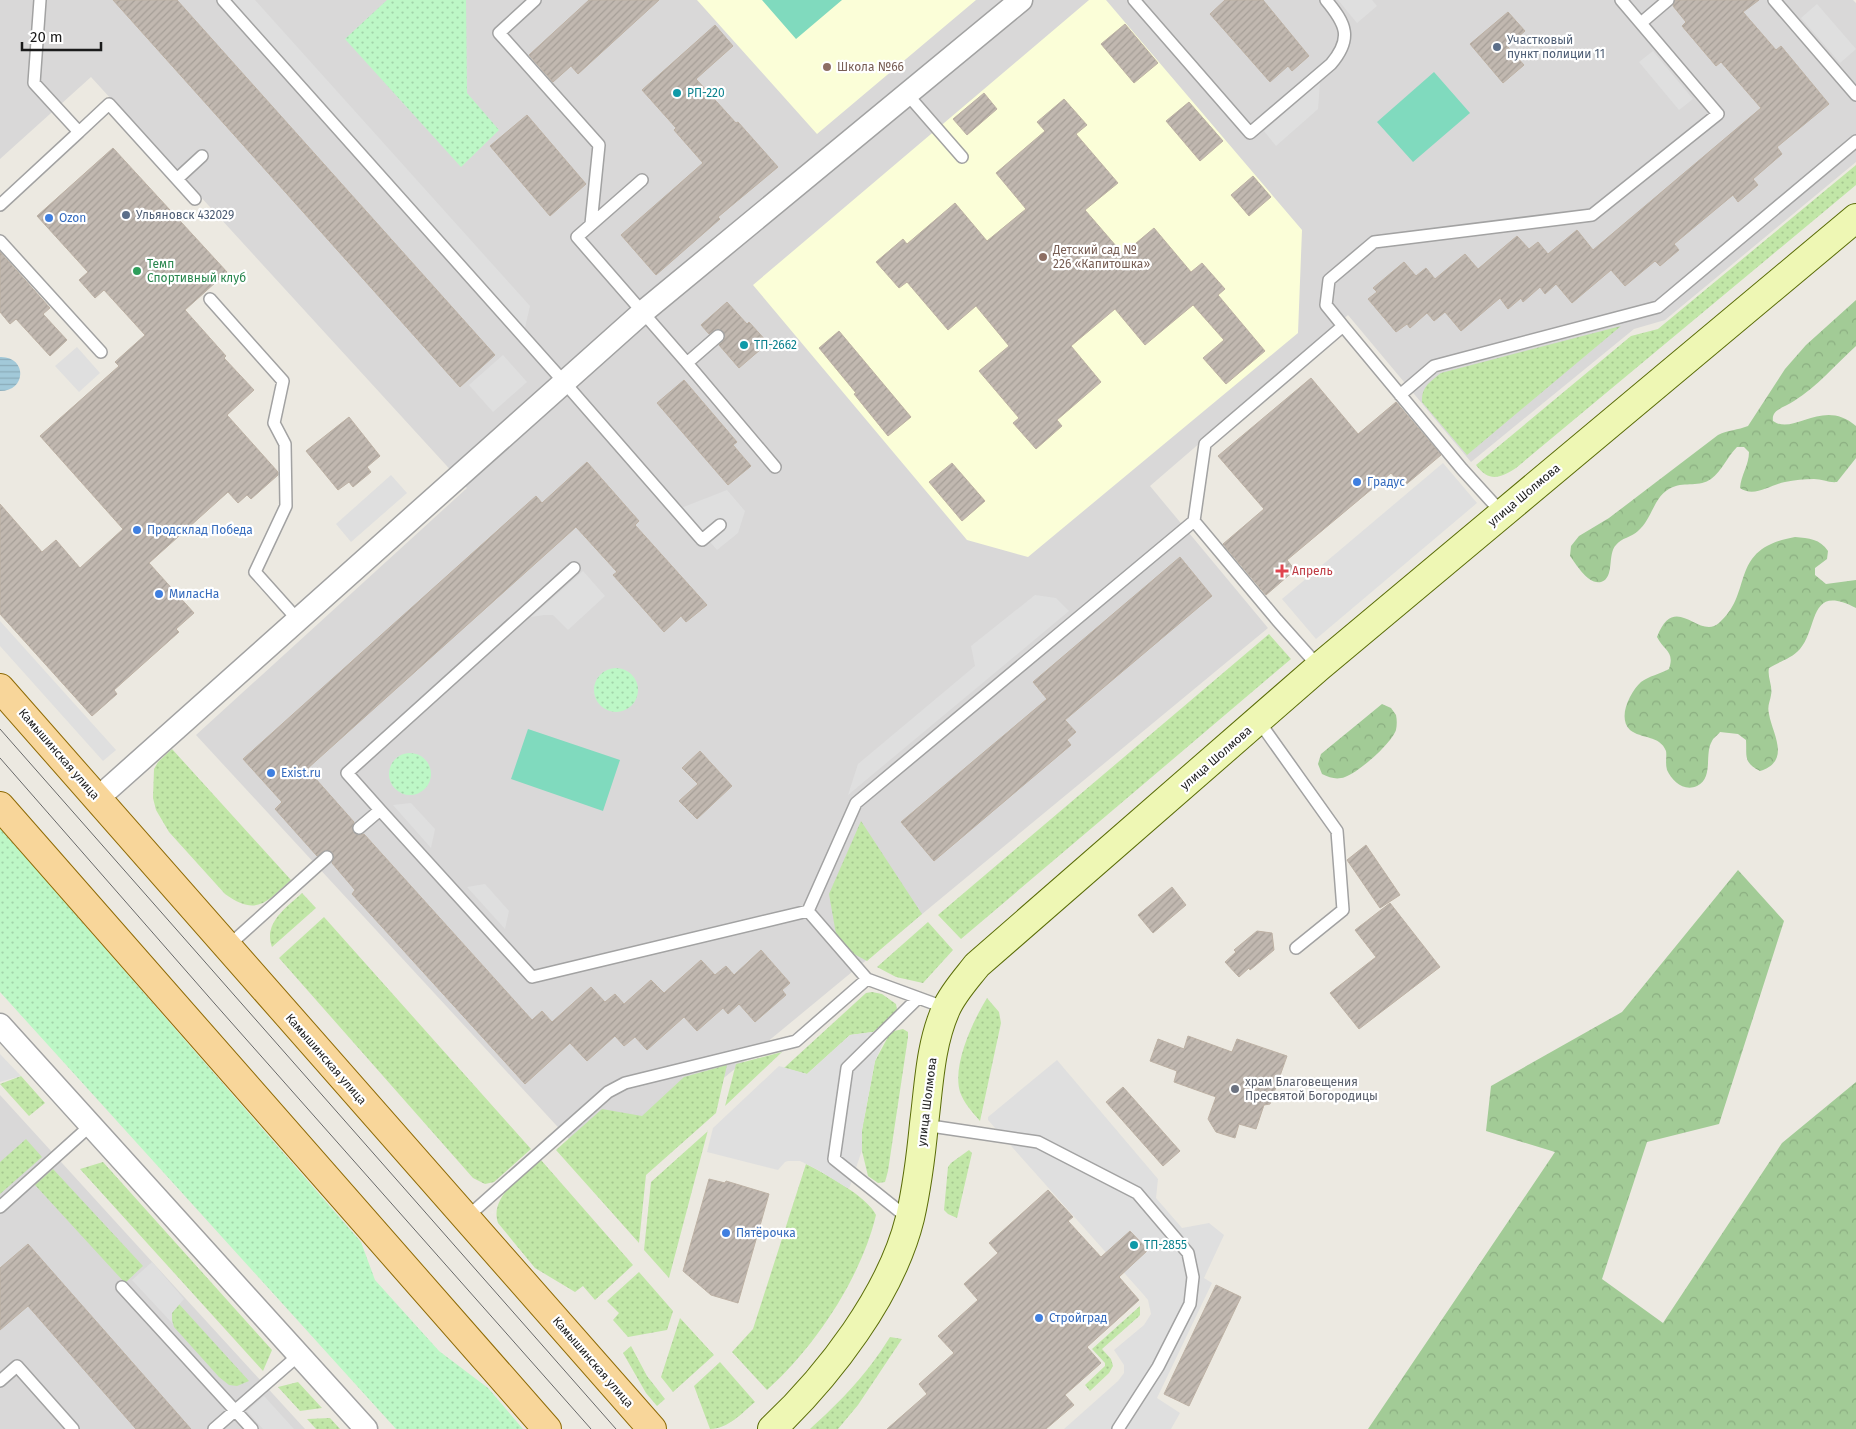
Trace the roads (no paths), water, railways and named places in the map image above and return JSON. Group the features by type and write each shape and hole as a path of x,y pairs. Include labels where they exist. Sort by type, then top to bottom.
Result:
{"main road":[{"name":"Камышинская улица","path":"0,688 652,1429"},
{"path":"0,806 547,1429"}],"street":[{"path":"97,798 643,312 1021,0"},
{"name":"улица Шолмова","path":"772,1429 826,1372 868,1314 894,1264 909,1220 917,1180 929,1071 937,1036 946,1008 956,991 977,965 1320,667 1856,218"},
{"path":"0,1025 366,1429"}],"lane":[{"path":"40,0 34,83 79,132"},
{"path":"224,0 702,540 720,524"},
{"path":"535,0 499,33 599,145 591,224"},
{"path":"1134,0 1250,133 1331,64 1340,54 1345,41 1344,26 1340,16 1326,0"},
{"path":"1502,513 1462,470 1326,305 1329,280 1374,242 1592,215 1718,114 1621,0"},
{"path":"1641,23 1668,0"},
{"path":"1774,0 1856,95"},
{"path":"907,94 962,157"},
{"path":"0,205 109,104 196,200"},
{"path":"1400,395 1434,366 1658,307 1856,141"},
{"path":"177,179 202,156"},
{"path":"642,180 577,237 776,467"},
{"path":"0,241 101,352"},
{"path":"210,299 283,380 274,423 285,444 286,506 255,572 298,620"},
{"path":"808,912 856,803 1194,521 1205,444 1343,326"},
{"path":"688,363 718,336"},
{"path":"1194,521 1277,620 1320,667"},
{"path":"574,568 347,773 532,977 808,912"},
{"path":"1258,720 1337,830 1343,910 1296,948"},
{"path":"359,828 380,810"},
{"path":"228,947 327,857"},
{"path":"808,912 867,979 946,1008"},
{"path":"466,1218 616,1087 625,1083 796,1041 867,979"},
{"path":"909,1220 834,1159 847,1068 918,998"},
{"path":"0,1207 91,1124"},
{"path":"924,1125 1038,1142 1137,1194 1188,1253 1192,1277 1190,1304 1158,1367 1118,1429"},
{"path":"122,1286 252,1429"},
{"path":"214,1429 300,1354"},
{"path":"0,1380 17,1366 73,1429"}],"water":[{"path":"0,357 9,358 15,362 19,367 20,374 15,386 0,391"}],"tram line":[{"path":"0,729 616,1429"},
{"path":"0,758 591,1429"}],"place":[{"name":"Участковый пункт полиции 11","path":"1497,47"},
{"name":"Школа №66","path":"827,67"},
{"name":"РП-220","path":"677,93"},
{"name":"Ульяновск 432029","path":"126,215"},
{"name":"Ozon","path":"49,218"},
{"name":"Детский сад № 226 «Капитошка»","path":"1043,257"},
{"name":"Темп Спортивный клуб","path":"137,271"},
{"name":"ТП-2662","path":"744,345"},
{"name":"Градус","path":"1357,482"},
{"name":"Продсклад Победа","path":"137,530"},
{"name":"Апрель","path":"1282,571"},
{"name":"МиласНа","path":"159,594"},
{"name":"Exist.ru","path":"271,773"},
{"name":"храм Благовещения Пресвятой Богородицы","path":"1235,1089"},
{"name":"Пятёрочка","path":"726,1233"},
{"name":"ТП-2855","path":"1134,1245"},
{"name":"Стройград","path":"1039,1318"}]}
